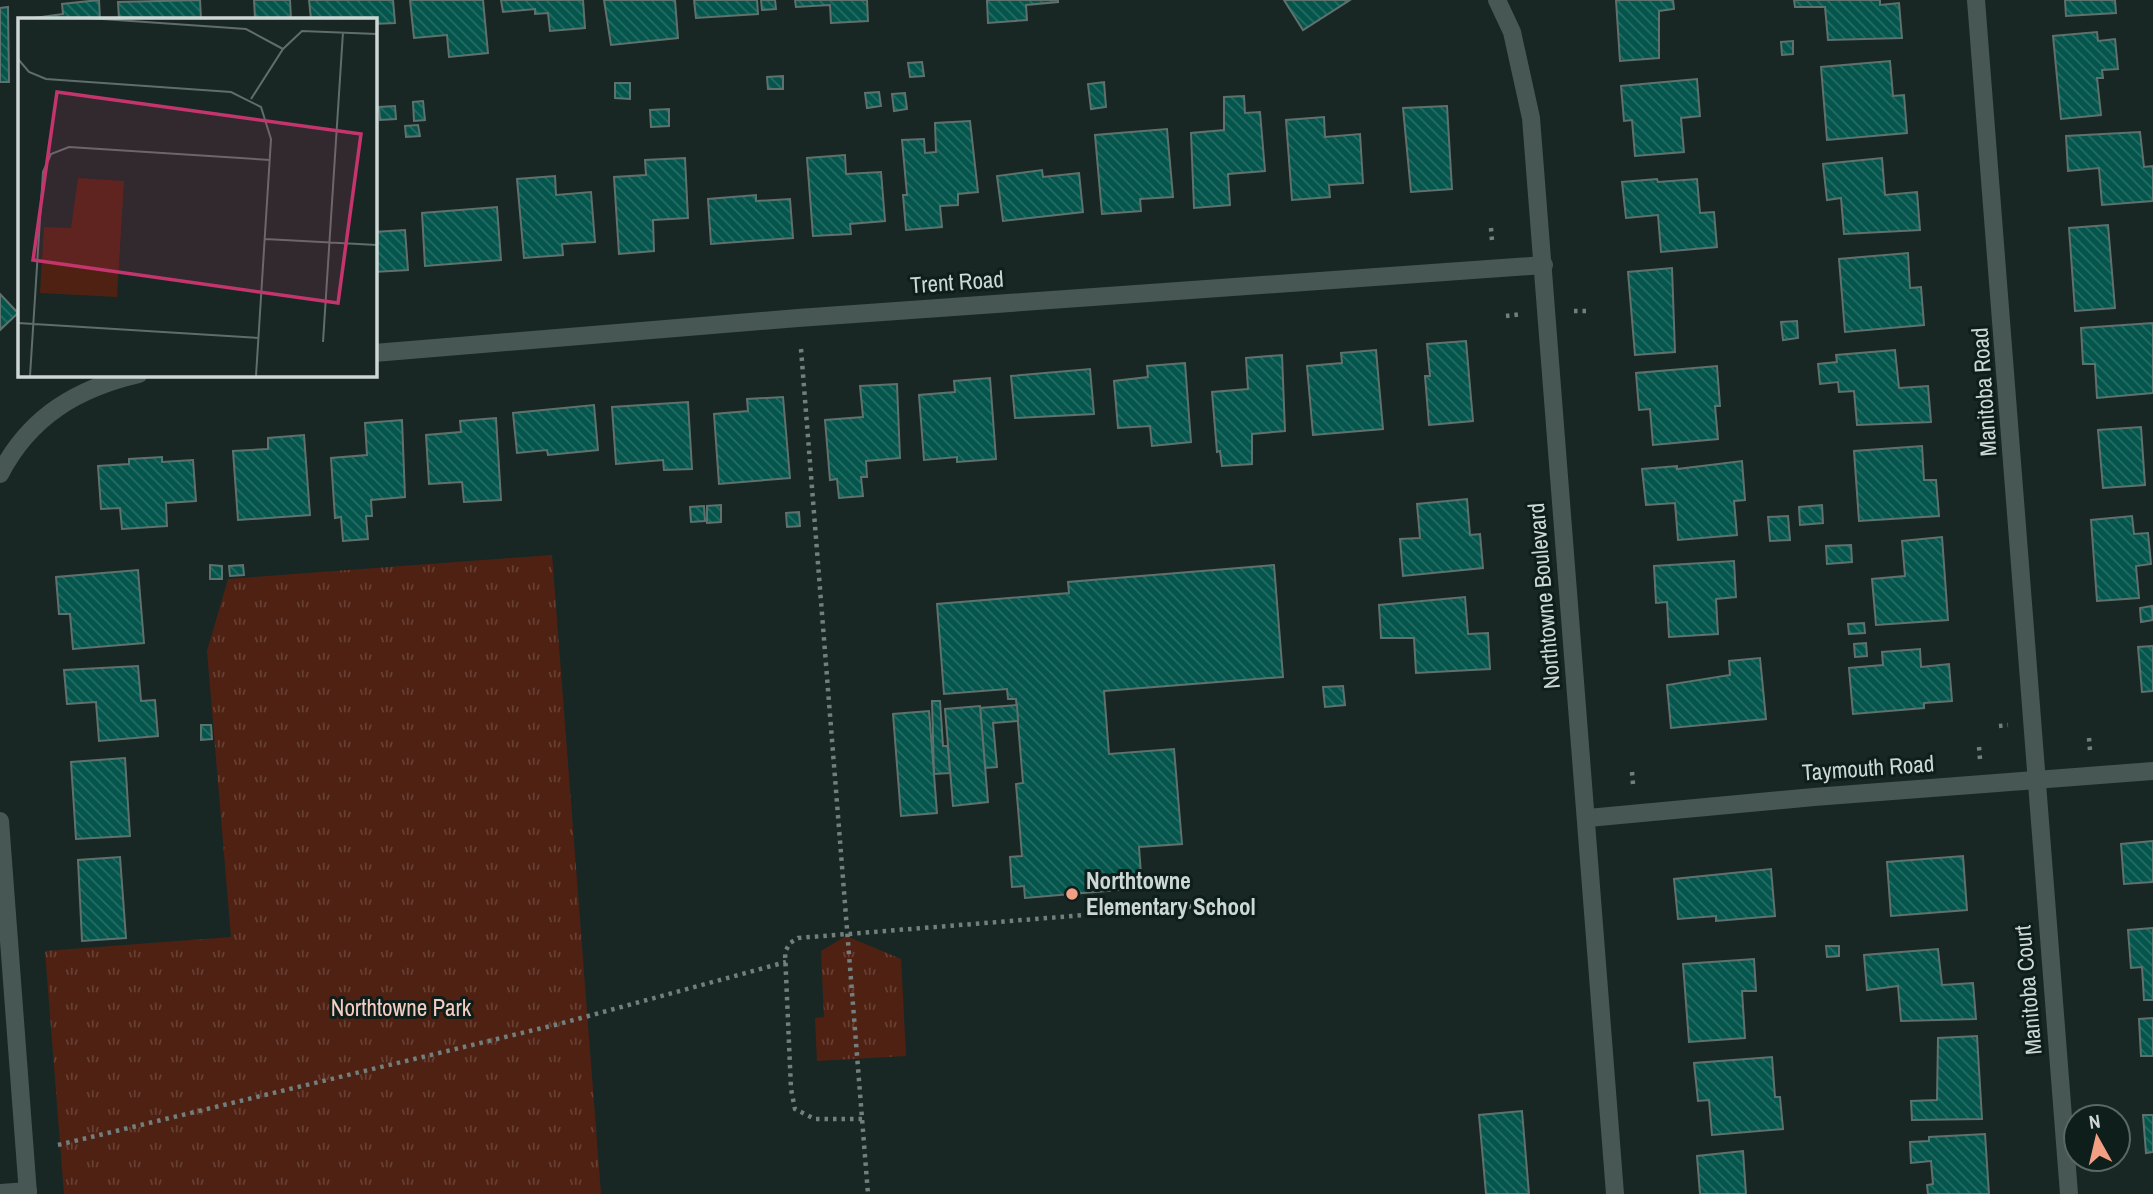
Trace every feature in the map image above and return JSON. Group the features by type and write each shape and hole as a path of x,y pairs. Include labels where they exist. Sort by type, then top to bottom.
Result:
{"street":[{"name":"Northtowne Boulevard","path":"1497,0 1512,32 1531,118 1588,818 1615,1194"},
{"name":"Manitoba Road","path":"1976,0 2012,431 2036,781"},
{"name":"Trent Road","path":"376,354 798,318 1544,265"},
{"path":"0,474 22,440 43,416 74,396 106,382 131,376"},
{"name":"Taymouth Road","path":"1588,818 1814,797 2153,771"},
{"name":"Manitoba Court","path":"2036,781 2069,1194"},
{"path":"0,821 28,1193 0,1193"}],"path":[{"path":"1491,228 1492,241"},
{"path":"1573,312 1590,311"},
{"path":"1506,316 1522,314"},
{"path":"801,349 868,1194"},
{"path":"2089,738 2090,750"},
{"path":"1979,747 1980,760"},
{"path":"1632,772 1633,784"},
{"path":"862,1118 815,1119 795,1109 791,1089 785,952 790,943 798,938 1236,903"},
{"path":"58,1145 559,1024 786,962"}],"green space":[{"name":"Northtowne Park","path":"552,555 601,1194 64,1194 45,951 231,937 207,651 228,579"},
{"path":"846,936 901,959 906,1056 817,1061 815,1018 824,1017 821,951"}],"building":[{"path":"99,0 100,18 34,18 63,14 62,4"},
{"path":"200,0 201,18 119,18 118,2"},
{"path":"254,0 290,0 291,18 255,18"},
{"path":"309,0 393,0 395,23 376,24 376,18 311,18"},
{"path":"410,0 483,0 488,53 449,57 447,35 414,38"},
{"path":"501,0 583,0 585,28 550,31 548,13 535,14 535,9 503,12"},
{"path":"604,0 675,0 678,38 611,45"},
{"path":"694,0 757,0 758,14 696,18"},
{"path":"761,0 775,0 776,9 762,10"},
{"path":"795,0 867,0 868,21 831,23 830,5 796,7"},
{"path":"987,0 1058,2 1026,5 1027,20 988,23"},
{"path":"1284,0 1350,0 1303,30"},
{"path":"1616,0 1673,0 1674,9 1659,11 1659,58 1620,61"},
{"path":"1794,0 1880,0 1880,5 1899,3 1902,38 1828,40 1825,7 1795,7"},
{"path":"2065,0 2115,0 2116,13 2066,16"},
{"path":"8,7 9,82 0,82 0,8"},
{"path":"2097,32 2098,41 2115,39 2118,69 2102,70 2103,78 2097,78 2101,115 2061,119 2053,36"},
{"path":"1793,41 1793,54 1782,55 1781,42"},
{"path":"1890,61 1893,96 1904,95 1907,133 1827,140 1821,67"},
{"path":"922,62 924,76 910,77 908,63"},
{"path":"783,76 783,89 768,89 767,77"},
{"path":"1697,79 1700,116 1681,118 1684,152 1635,156 1632,120 1624,121 1621,86"},
{"path":"1104,82 1106,107 1091,109 1088,84"},
{"path":"615,83 630,83 630,99 615,98"},
{"path":"879,92 881,106 867,108 865,93"},
{"path":"905,93 907,109 894,111 892,94"},
{"path":"1244,96 1245,113 1260,112 1265,171 1228,174 1230,205 1194,208 1191,133 1224,130 1224,97"},
{"path":"423,101 425,120 414,121 413,102"},
{"path":"395,106 396,119 380,120 379,107"},
{"path":"1447,106 1452,189 1411,192 1403,108"},
{"path":"669,109 669,126 651,127 650,110"},
{"path":"1324,117 1325,137 1360,134 1363,183 1329,185 1330,197 1292,200 1286,120"},
{"path":"970,121 978,192 958,194 958,205 940,206 942,227 906,230 903,195 907,195 902,140 924,139 925,153 936,152 935,123"},
{"path":"418,125 420,136 406,137 405,126"},
{"path":"1167,129 1173,197 1140,199 1141,211 1102,214 1095,135"},
{"path":"2140,132 2144,167 2153,166 2153,201 2102,205 2099,168 2068,171 2066,136"},
{"path":"845,155 846,174 881,172 885,221 850,224 851,234 813,236 807,158"},
{"path":"685,158 688,218 653,220 654,251 619,254 614,177 646,175 645,160"},
{"path":"1882,158 1885,195 1917,192 1920,230 1844,234 1841,198 1827,200 1823,164"},
{"path":"1042,170 1043,177 1079,173 1083,212 1003,221 997,176"},
{"path":"555,176 556,195 591,192 595,242 562,244 563,255 524,258 517,179"},
{"path":"1657,179 1658,182 1697,179 1700,213 1714,212 1717,247 1661,252 1658,215 1626,218 1622,182"},
{"path":"756,195 756,201 790,199 793,238 711,244 708,199"},
{"path":"497,207 501,260 425,266 422,213"},
{"path":"2108,225 2115,308 2075,311 2069,228"},
{"path":"405,230 408,270 376,272 376,232"},
{"path":"1908,253 1910,288 1921,287 1924,325 1845,332 1839,259"},
{"path":"1672,268 1675,352 1635,355 1628,272"},
{"path":"0,294 18,313 0,330"},
{"path":"1797,321 1798,338 1783,340 1781,322"},
{"path":"2153,323 2153,393 2097,398 2095,364 2083,364 2081,328"},
{"path":"1466,341 1473,421 1429,425 1425,376 1430,376 1427,344"},
{"path":"1376,350 1383,429 1313,435 1307,366 1342,363 1341,353"},
{"path":"1895,350 1899,388 1928,386 1931,422 1857,425 1854,391 1839,392 1838,382 1820,384 1818,364 1837,362 1836,355"},
{"path":"1282,355 1285,431 1252,434 1252,464 1222,466 1220,451 1217,452 1212,392 1248,389 1246,358"},
{"path":"1185,363 1191,442 1152,446 1150,426 1118,428 1114,381 1148,377 1147,366"},
{"path":"1717,366 1720,406 1715,406 1718,439 1653,445 1650,409 1639,410 1636,373"},
{"path":"1090,369 1094,414 1015,418 1011,376"},
{"path":"990,378 996,459 957,462 957,457 924,460 919,395 955,392 954,381"},
{"path":"897,384 900,458 866,461 867,477 861,477 863,496 839,498 837,479 830,480 825,420 863,417 860,386"},
{"path":"783,397 790,478 719,484 714,414 748,411 747,399"},
{"path":"688,402 692,469 664,470 663,460 616,464 612,407"},
{"path":"594,405 598,450 548,455 547,450 517,453 513,413"},
{"path":"496,418 501,500 464,502 462,482 429,484 426,435 461,432 460,421"},
{"path":"402,420 405,497 371,500 372,516 366,516 368,539 343,541 341,517 335,518 331,458 367,455 365,423"},
{"path":"2141,427 2145,485 2103,488 2098,430"},
{"path":"304,435 310,515 238,520 233,451 268,449 268,438"},
{"path":"1922,446 1924,480 1936,480 1939,516 1859,521 1854,451"},
{"path":"162,457 162,462 193,460 196,501 166,503 167,526 122,529 120,508 101,509 98,466 129,464 129,459"},
{"path":"1742,461 1745,500 1734,501 1737,535 1678,540 1675,503 1646,505 1642,469 1677,466 1677,469"},
{"path":"1467,499 1470,535 1480,534 1483,568 1403,576 1400,539 1420,538 1417,504"},
{"path":"721,505 721,522 707,523 707,506"},
{"path":"1822,505 1823,523 1800,525 1799,507"},
{"path":"704,506 705,521 691,522 690,507"},
{"path":"799,512 800,526 787,527 786,513"},
{"path":"1788,516 1790,540 1770,541 1768,517"},
{"path":"2132,516 2134,534 2148,533 2151,564 2136,566 2139,598 2097,601 2091,520"},
{"path":"1942,537 1948,620 1876,625 1872,579 1905,576 1902,541"},
{"path":"1851,545 1852,562 1827,564 1826,546"},
{"path":"1734,561 1736,597 1716,599 1718,634 1669,637 1667,602 1656,603 1654,566"},
{"path":"210,565 222,566 222,579 210,579"},
{"path":"243,565 244,575 230,576 229,566"},
{"path":"1274,565 1283,677 1104,691 1109,754 1174,749 1182,844 1139,847 1142,888 1025,898 1024,886 1012,887 1010,857 1022,856 1016,784 1023,783 1016,699 1008,699 1007,689 944,694 937,604 1069,593 1068,582"},
{"path":"138,570 144,643 73,649 70,614 59,614 56,577"},
{"path":"1465,597 1468,634 1488,633 1490,669 1416,673 1414,638 1381,638 1379,605"},
{"path":"2152,606 2153,620 2141,622 2140,608"},
{"path":"1864,623 1865,633 1849,634 1848,624"},
{"path":"1866,643 1867,656 1855,657 1854,644"},
{"path":"2153,646 2153,691 2142,692 2138,647"},
{"path":"1920,649 1921,667 1949,664 1952,701 1924,703 1924,708 1853,714 1849,668 1883,665 1882,652"},
{"path":"1760,658 1766,719 1671,728 1667,685 1730,675 1729,661"},
{"path":"138,666 141,701 155,700 158,736 99,741 96,702 67,704 64,670"},
{"path":"1343,686 1345,705 1325,707 1323,687"},
{"path":"932,701 940,701 943,746 948,746 950,773 934,774"},
{"path":"1017,705 1018,721 993,723 997,767 985,768 980,708"},
{"path":"980,706 988,802 953,806 945,709"},
{"path":"929,711 937,813 901,816 893,714"},
{"path":"201,725 211,725 212,739 201,740"},
{"path":"125,758 130,836 76,839 71,762"},
{"path":"2153,841 2153,882 2124,884 2121,844"},
{"path":"1963,856 1967,910 1891,916 1887,862"},
{"path":"120,857 126,938 82,941 78,860"},
{"path":"1771,869 1775,916 1716,921 1716,916 1678,919 1674,879"},
{"path":"2153,928 2153,1000 2144,1000 2142,967 2131,968 2128,930"},
{"path":"1826,946 1839,946 1839,956 1827,957"},
{"path":"1938,949 1942,985 1973,983 1976,1019 1901,1021 1898,986 1867,990 1864,955"},
{"path":"1754,959 1756,991 1742,991 1745,1038 1689,1042 1683,964"},
{"path":"2153,1018 2153,1056 2141,1056 2139,1019"},
{"path":"1977,1036 1982,1119 1912,1120 1911,1101 1937,1100 1938,1038"},
{"path":"1772,1057 1775,1097 1780,1097 1783,1129 1712,1135 1709,1100 1698,1101 1694,1063"},
{"path":"1522,1111 1529,1194 1486,1194 1479,1115"},
{"path":"2143,1115 2153,1115 2153,1152 2146,1153"},
{"path":"1985,1134 1989,1194 1928,1194 1927,1185 1933,1184 1931,1161 1911,1163 1910,1142 1929,1141 1929,1137"},
{"path":"1743,1151 1746,1194 1700,1194 1697,1156"}],"place":[{"name":"Northtowne Elementary School","path":"1072,894"}]}
